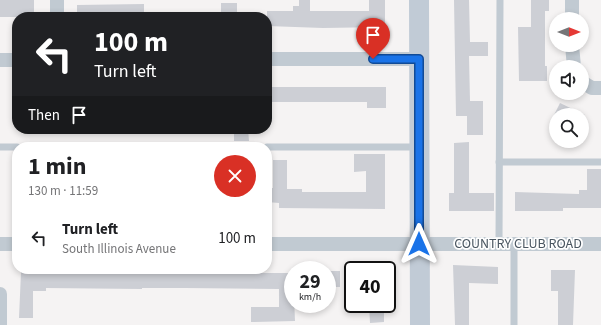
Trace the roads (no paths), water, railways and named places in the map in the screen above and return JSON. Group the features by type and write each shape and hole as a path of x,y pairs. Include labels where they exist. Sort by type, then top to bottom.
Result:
{"street":[{"path":"57,0 57,12"},
{"path":"419,0 420,325"},
{"path":"572,0 572,12"},
{"path":"272,59 419,59"},
{"path":"0,60 12,60"},
{"path":"589,86 592,88 601,88"},
{"path":"0,244 12,244"},
{"name":"COUNTRY CLUB ROAD","path":"272,244 601,244"},
{"path":"0,294 0,325"}],"lane":[{"path":"499,244 500,0"},
{"path":"0,147 12,147"},
{"path":"272,147 419,147"},
{"path":"500,162 601,162"},
{"path":"514,244 514,325"}]}
